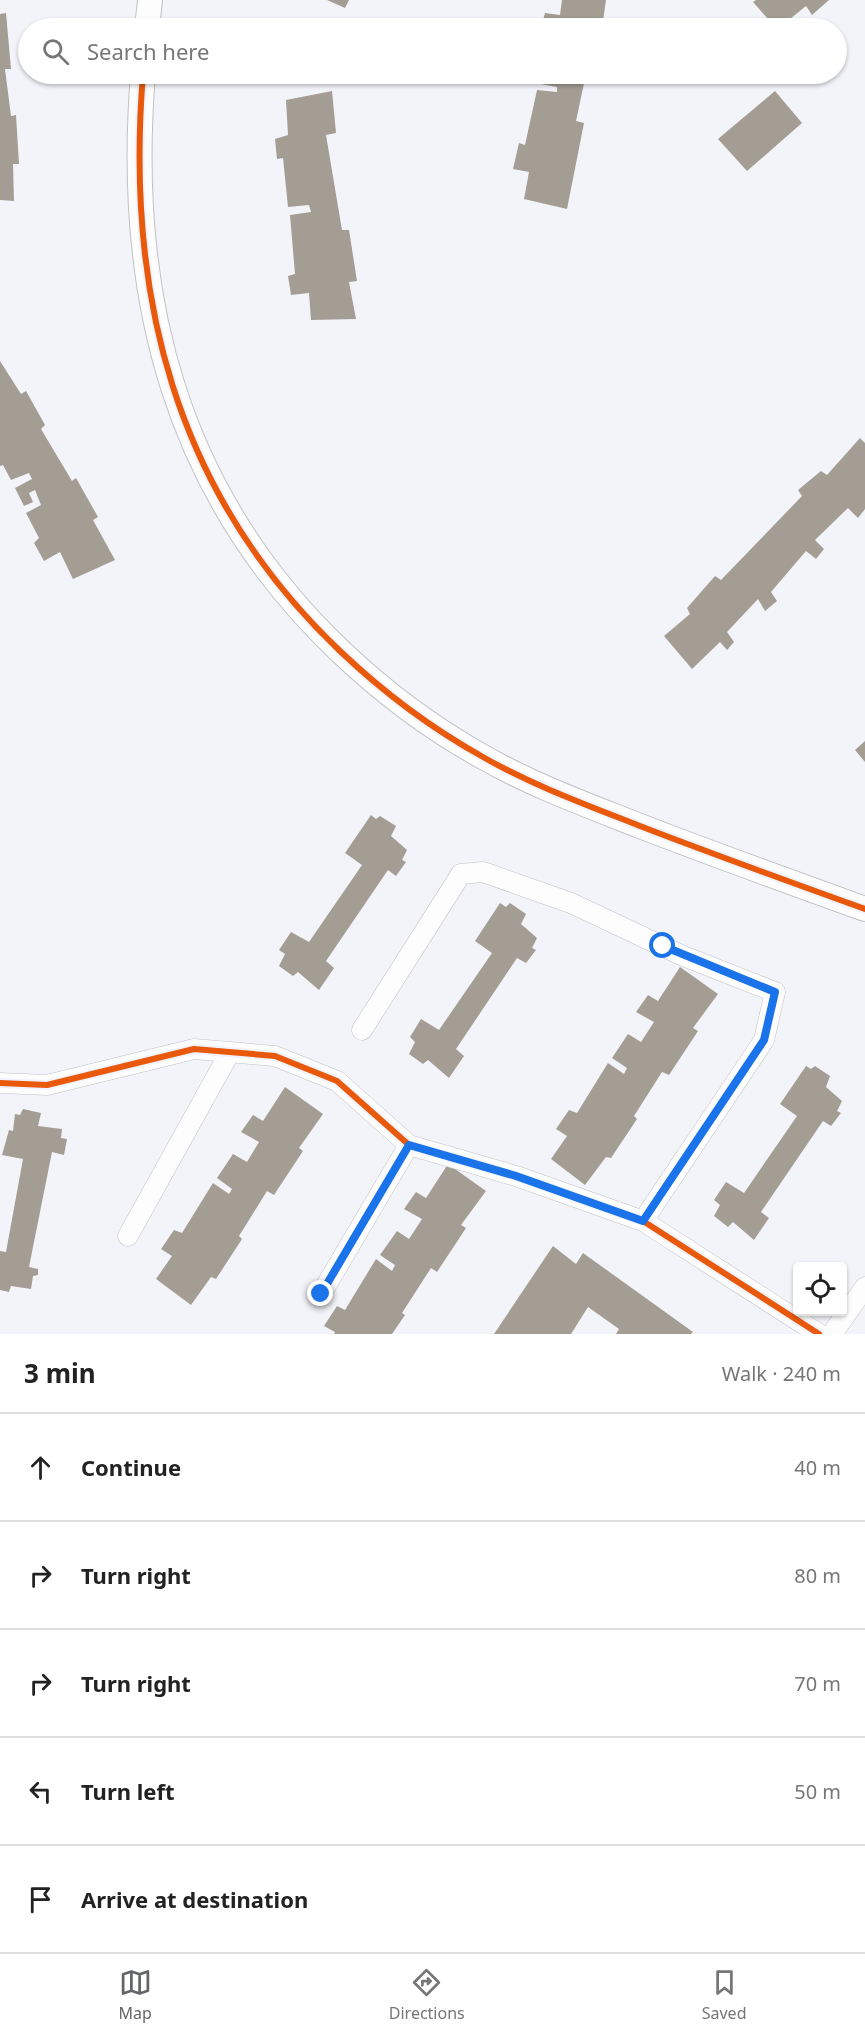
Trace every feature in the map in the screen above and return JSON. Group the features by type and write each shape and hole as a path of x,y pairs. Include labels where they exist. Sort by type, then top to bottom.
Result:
{"street":[{"path":"148,18 150,0"},
{"path":"142,84 139,142 142,231 155,321 166,366 180,411 198,456 216,492 248,544 280,587 317,629 360,670 416,715 446,736 486,759 592,808 865,909"},
{"path":"362,1030 461,873 483,872 571,903 681,955 775,992 764,1040 643,1221"},
{"path":"0,1083 47,1085 194,1049 275,1056 337,1081 409,1145 516,1176 643,1221 819,1334"},
{"path":"128,1236 230,1052"},
{"path":"321,1294 409,1145"},
{"path":"832,1334 865,1287"}],"building":[{"path":"327,0 349,0 345,8"},
{"path":"562,0 606,0 603,18 544,18 545,13 560,15"},
{"path":"756,0 829,0 812,15 806,6 791,18 767,18 753,2"},
{"path":"6,13 11,69 5,69 11,116 16,115 19,164 13,164 14,201 0,200 0,14"},
{"path":"541,84 584,84 576,121 584,123 567,209 524,199 529,172 513,169 519,143 525,145 537,90 557,92 557,87"},
{"path":"332,91 336,133 326,135 342,230 349,230 357,281 349,282 356,319 311,320 309,293 291,295 288,276 295,274 290,215 311,212 309,205 288,207 283,158 277,159 275,139 288,135 286,100"},
{"path":"775,91 802,123 747,171 718,139"},
{"path":"0,361 21,394 26,391 45,425 41,429 72,481 76,478 98,517 93,520 115,560 73,579 60,552 44,561 34,543 39,538 26,513 41,505 35,490 29,493 33,502 24,506 15,488 32,479 29,473 11,480 3,465 0,466"},
{"path":"860,438 865,443 865,509 858,518 848,508 815,540 824,549 816,559 806,551 771,592 777,601 765,611 758,599 727,632 734,642 727,650 720,642 692,669 664,636 690,614 687,608 715,576 721,580 802,496 798,490 821,471 827,475"},
{"path":"865,741 865,762 855,750"},
{"path":"371,815 376,819 380,816 396,826 391,836 407,850 402,860 406,862 396,876 388,870 326,961 334,968 319,990 298,972 293,976 279,966 285,954 279,950 291,932 309,942 362,865 345,853"},
{"path":"500,903 506,907 510,903 526,914 521,924 537,938 532,948 536,950 526,963 517,958 456,1049 464,1056 449,1078 428,1060 423,1064 409,1054 415,1042 410,1037 421,1019 439,1030 492,953 475,941"},
{"path":"680,967 718,994 693,1028 698,1031 669,1075 662,1072 634,1116 637,1119 611,1158 606,1157 585,1185 551,1159 567,1136 556,1129 569,1110 577,1113 608,1063 624,1074 627,1068 612,1058 628,1034 641,1042 654,1022 636,1012 648,995 658,1001"},
{"path":"806,1066 811,1069 815,1066 830,1076 826,1087 842,1101 837,1111 841,1113 831,1126 823,1121 761,1212 769,1218 754,1240 733,1222 728,1227 714,1216 720,1205 714,1200 726,1182 744,1193 797,1116 780,1104"},
{"path":"285,1087 323,1114 299,1148 303,1151 274,1195 267,1191 239,1236 242,1239 216,1279 211,1277 191,1305 156,1279 172,1256 161,1249 174,1230 182,1233 213,1183 229,1194 232,1189 217,1178 233,1154 247,1162 259,1142 241,1132 253,1115 263,1121"},
{"path":"23,1109 41,1113 38,1126 62,1129 61,1138 67,1139 64,1155 52,1152 29,1267 38,1269 38,1275 33,1276 31,1289 11,1286 9,1292 0,1290 0,1251 6,1252 23,1159 2,1155 9,1130 13,1131 15,1114 20,1115"},
{"path":"448,1164 486,1191 461,1225 466,1228 437,1272 431,1268 402,1313 405,1315 392,1334 334,1334 335,1332 324,1326 337,1306 345,1310 376,1259 392,1271 395,1265 380,1255 397,1231 409,1239 422,1219 404,1209 416,1192 426,1198"},
{"path":"553,1246 576,1264 583,1253 693,1332 691,1334 616,1334 619,1329 588,1307 571,1334 494,1334"}],"cycle path":[{"path":"143,84 140,156 143,235 154,312 173,386 200,458 237,526 283,590 340,651 373,681 426,722 483,757 540,786 580,802 865,909"},
{"path":"0,1083 47,1085 194,1049 275,1056 337,1081 409,1145 516,1176 643,1221 819,1334"}],"route":[{"path":"321,1294 409,1145 516,1176 643,1221 764,1040 775,992 663,946"}]}
